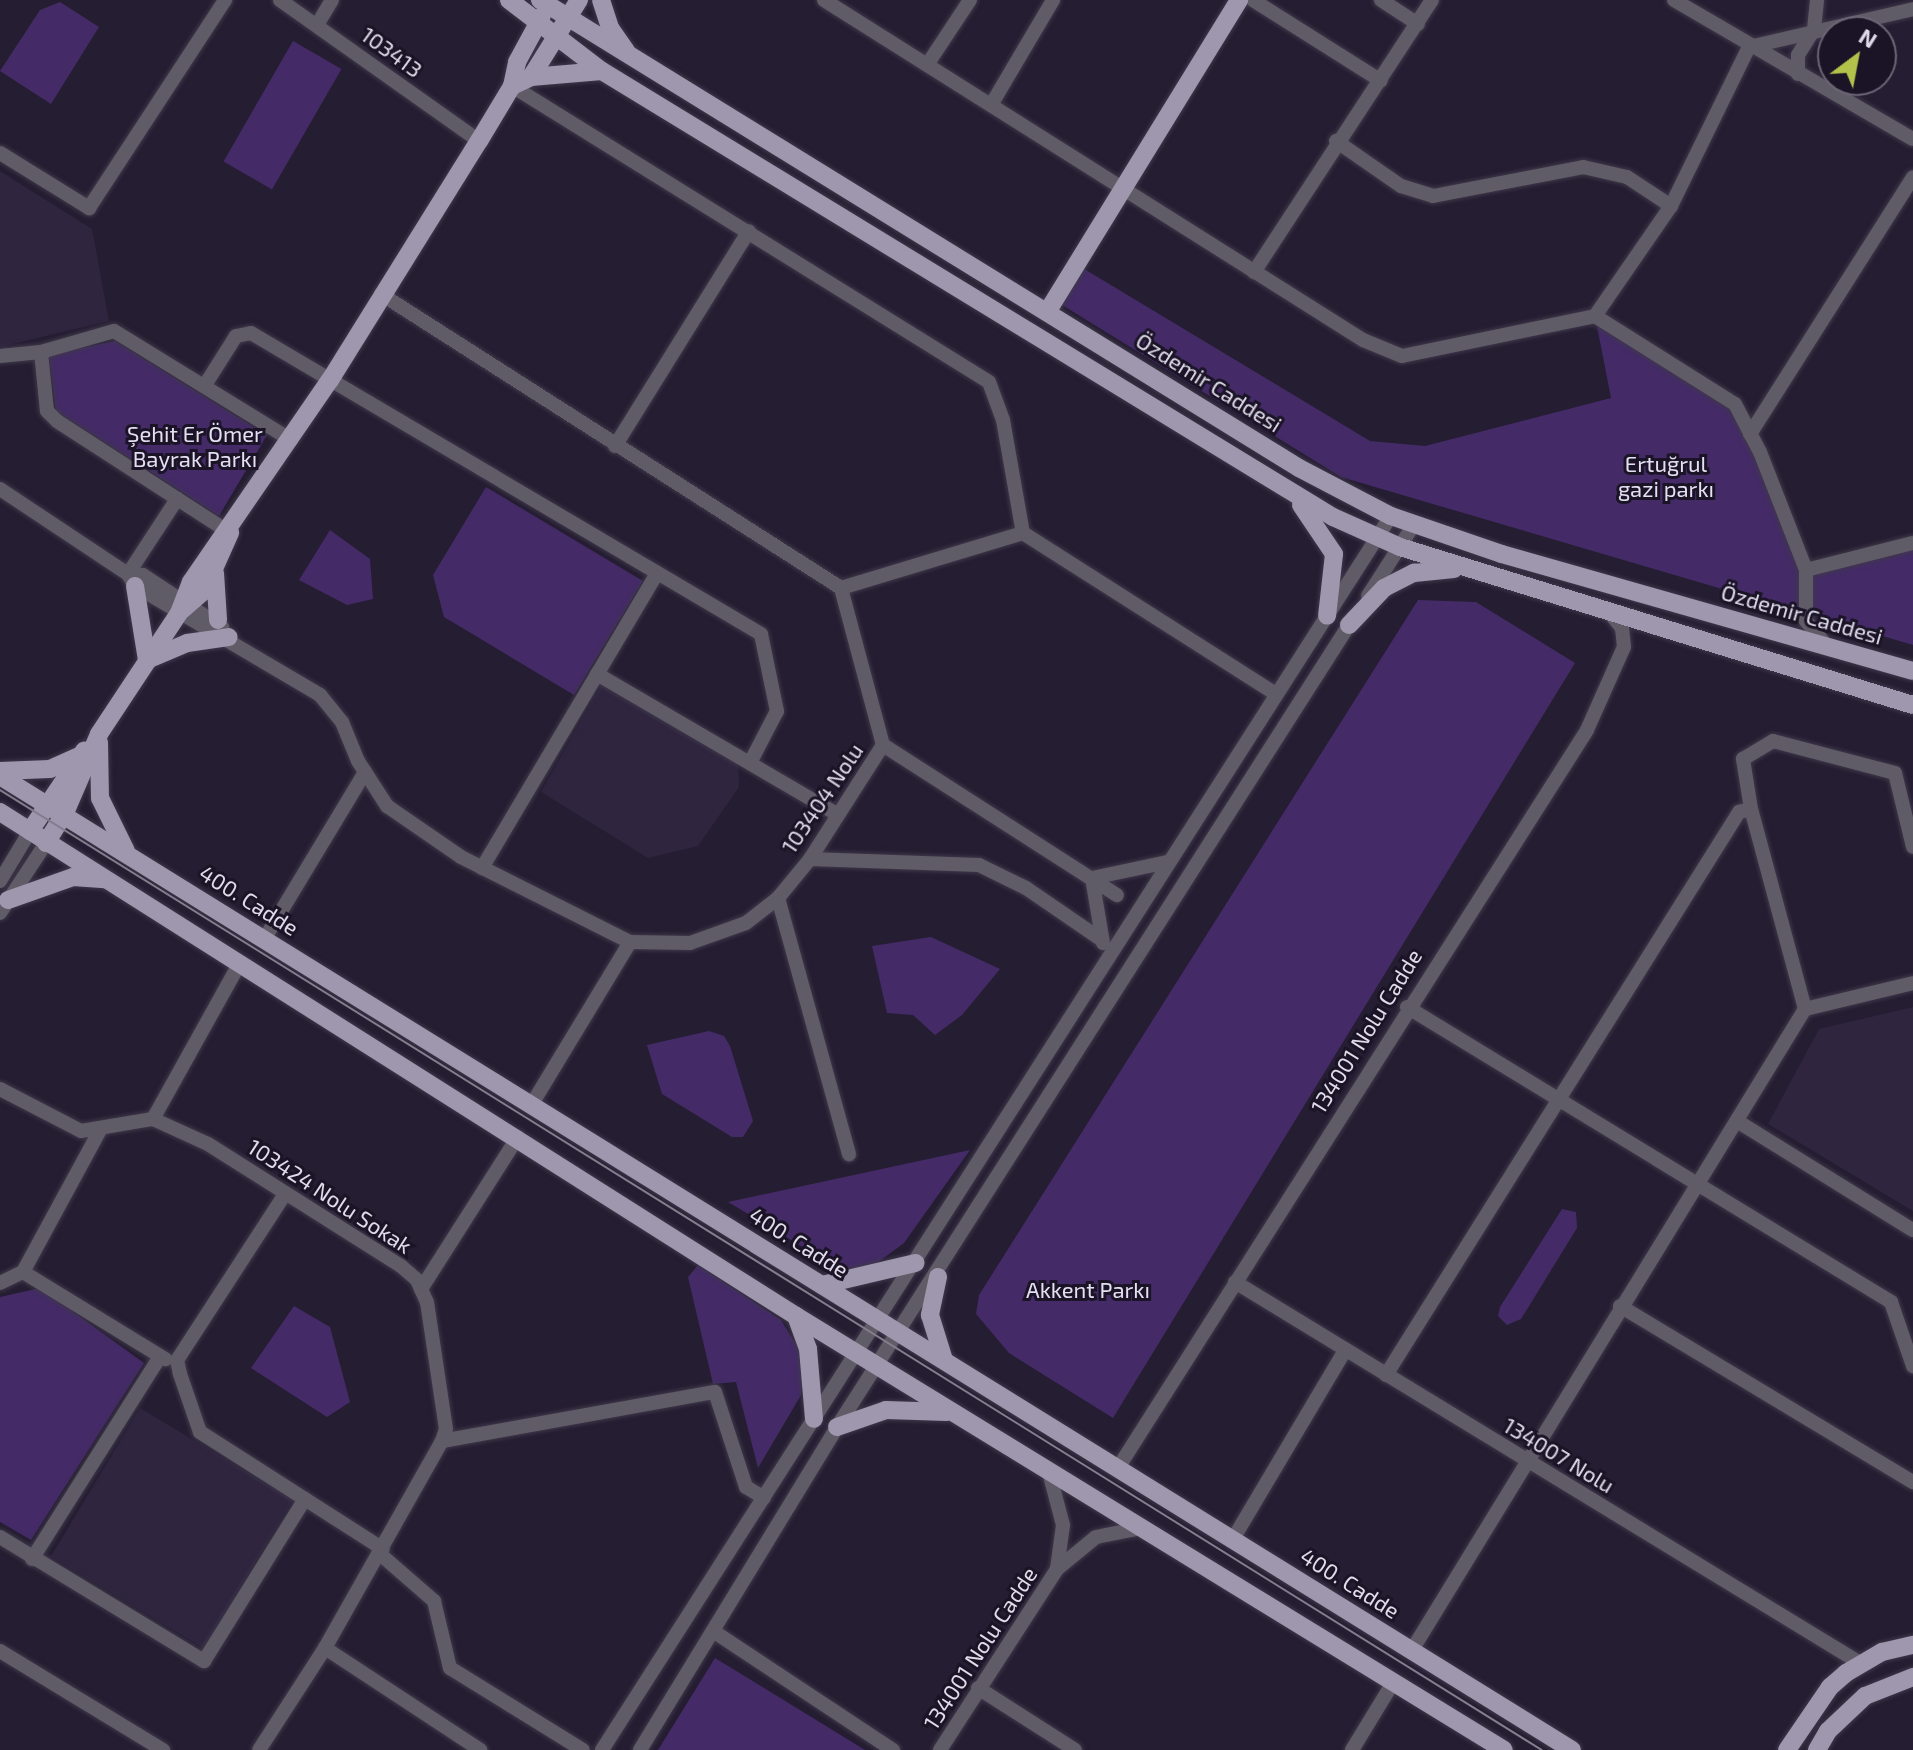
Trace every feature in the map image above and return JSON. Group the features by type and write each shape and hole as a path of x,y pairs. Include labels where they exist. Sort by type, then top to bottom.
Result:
{"main road":[{"path":"531,77 579,0"},
{"path":"601,0 617,40 646,69"},
{"path":"1049,309 1239,0"},
{"path":"510,1 555,40 602,71 1292,493 1378,538 1464,568 1913,705"},
{"path":"510,1 522,52"},
{"path":"30,831 185,606 215,573 230,533 330,380 512,86 522,52 547,2"},
{"name":"Özdemir Caddesi","path":"547,2 567,20 646,69 1049,309 1299,468 1391,516 1413,526 1913,671"},
{"path":"512,86 531,77 602,71"},
{"path":"1292,493 1320,528 1334,554 1327,616"},
{"path":"185,606 215,546 230,533"},
{"path":"1349,625 1384,588 1414,573 1464,568"},
{"path":"215,573 218,620"},
{"path":"131,580 147,660"},
{"path":"147,660 187,643 229,637"},
{"path":"46,843 65,813 99,734"},
{"path":"99,734 100,798 127,853"},
{"path":"0,774 50,769 79,756"},
{"name":"400. Cadde","path":"0,774 1572,1750"},
{"path":"0,812 518,1137 796,1316 1504,1750"},
{"path":"4,906 73,877 108,879"},
{"path":"822,1285 915,1263"},
{"path":"938,1277 930,1315 944,1360"},
{"path":"796,1316 808,1349 814,1419"},
{"path":"837,1427 886,1410 953,1413"},
{"path":"1787,1750 1830,1687 1860,1663 1913,1645"},
{"path":"1817,1750 1828,1731 1865,1696 1913,1677"}],"street":[{"path":"0,153 89,208 225,0"},
{"name":"103413","path":"280,0 479,141"},
{"path":"317,25 332,0"},
{"path":"824,0 1363,340 1402,356 1595,316 1671,206 1749,47 1814,29 1913,9"},
{"path":"927,65 970,0"},
{"path":"991,105 1053,0"},
{"path":"1253,0 1381,81"},
{"path":"1381,0 1418,24"},
{"path":"1254,272 1336,141 1381,81 1432,0"},
{"path":"1674,0 1749,47 1913,139"},
{"path":"1798,74 1800,47 1814,29 1817,0"},
{"path":"512,86 989,382 1003,420 1023,533 1276,694"},
{"path":"1336,141 1401,186 1433,196 1583,167 1627,177 1671,206"},
{"path":"1750,434 1913,177"},
{"path":"615,446 749,231"},
{"path":"381,294 841,588 1023,533"},
{"path":"1595,316 1735,404 1806,570 1805,612 1810,631 1826,645"},
{"path":"0,356 41,352 114,331 291,440"},
{"path":"205,385 236,336 251,333 761,634 777,711 751,761"},
{"path":"41,352 47,411 230,533"},
{"path":"0,489 131,580 218,620 229,637"},
{"path":"131,580 177,499"},
{"path":"602,1750 1391,516"},
{"path":"640,1750 837,1427 938,1277 1413,526"},
{"path":"1806,570 1913,543"},
{"path":"482,868 657,573"},
{"name":"103404 Nolu","path":"185,606 320,695 342,722 365,772 387,806 482,868 630,942 670,945 710,939 746,923 778,898 810,859 883,745 841,588"},
{"path":"1774,631 1805,612"},
{"name":"134001 Nolu Cadde","path":"1118,1468 1407,1007 1587,730 1624,647 1622,628 1610,613"},
{"path":"597,674 751,761 838,815"},
{"path":"1805,1009 1751,809 1743,759 1773,741 1895,773 1913,847"},
{"path":"883,745 1117,895"},
{"path":"265,938 365,772"},
{"path":"1386,1375 1739,812 1751,809"},
{"path":"0,881 30,831"},
{"path":"4,906 46,843"},
{"path":"810,859 979,865 1102,940"},
{"path":"1092,878 1168,862"},
{"path":"1092,878 1106,961"},
{"path":"778,898 849,1154"},
{"path":"532,1104 630,942"},
{"path":"0,1089 69,1128 100,1130 153,1119 240,963"},
{"path":"1412,1650 1531,1463 1620,1306 1805,1009 1913,983"},
{"path":"1407,1007 1891,1302 1913,1366"},
{"name":"103424 Nolu Sokak","path":"153,1119 208,1144 401,1266 421,1289"},
{"path":"1737,1121 1913,1230"},
{"path":"0,1283 23,1272 100,1130"},
{"path":"259,1750 325,1648 442,1441 446,1429 421,1289 518,1137"},
{"path":"177,1360 285,1194"},
{"path":"23,1272 159,1358 177,1360"},
{"name":"134007 Nolu","path":"1235,1282 1860,1663"},
{"path":"1620,1306 1913,1482"},
{"path":"1233,1539 1345,1350"},
{"path":"32,1559 159,1358"},
{"path":"177,1360 200,1432 381,1552 434,1601 450,1668 583,1750"},
{"path":"442,1441 715,1392 746,1487 764,1498"},
{"name":"134001 Nolu Cadde","path":"1049,1472 1063,1525 1057,1569"},
{"path":"0,1537 204,1661 305,1499"},
{"name":"134001 Nolu Cadde","path":"940,1750 1057,1569 1096,1537 1142,1528"},
{"path":"713,1631 893,1750"},
{"path":"325,1648 480,1750"},
{"path":"1,1654 163,1750"},
{"path":"1352,1750 1394,1681"},
{"path":"978,1688 1075,1750"}],"shaded area":[{"path":"0,171 92,229 109,321 0,347"},
{"path":"604,681 738,756 739,787 698,846 648,858 541,792"},
{"path":"1913,1007 1913,1211 1768,1124 1819,1029"},
{"path":"140,1408 293,1500 203,1648 51,1556"}],"green space":[{"path":"60,2 99,27 51,104 0,71 40,10"},
{"path":"293,41 341,69 272,189 224,161"},
{"name":"Ertuğrul gazi parkı","path":"1076,264 1370,441 1425,446 1611,398 1595,316 1735,404 1806,570 1913,543 1913,645 1341,477 1054,300"},
{"name":"Şehit Er Ömer Bayrak Parkı","path":"115,341 267,435 219,516 56,411 49,355"},
{"path":"486,487 643,581 574,695 444,617 433,575"},
{"path":"330,530 370,559 373,599 347,605 299,580"},
{"name":"Akkent Parkı","path":"1418,600 1476,602 1575,663 1113,1418 1009,1353 976,1314 979,1295"},
{"path":"931,937 1000,969 962,1015 935,1035 913,1015 887,1013 872,946"},
{"path":"709,1031 724,1036 730,1046 753,1121 743,1137 732,1137 662,1094 647,1045"},
{"path":"970,1150 904,1243 877,1263 843,1271 728,1202"},
{"path":"1562,1209 1576,1212 1577,1228 1521,1319 1507,1325 1498,1316 1500,1307"},
{"path":"698,1265 781,1320 804,1357 801,1395 758,1468 736,1382 713,1384 688,1277"},
{"path":"40,1288 144,1363 31,1540 0,1522 0,1297"},
{"path":"294,1306 330,1327 350,1402 327,1417 251,1368"},
{"path":"715,1658 865,1750 658,1750"}],"tram line":[{"path":"0,790 1542,1750"}]}
